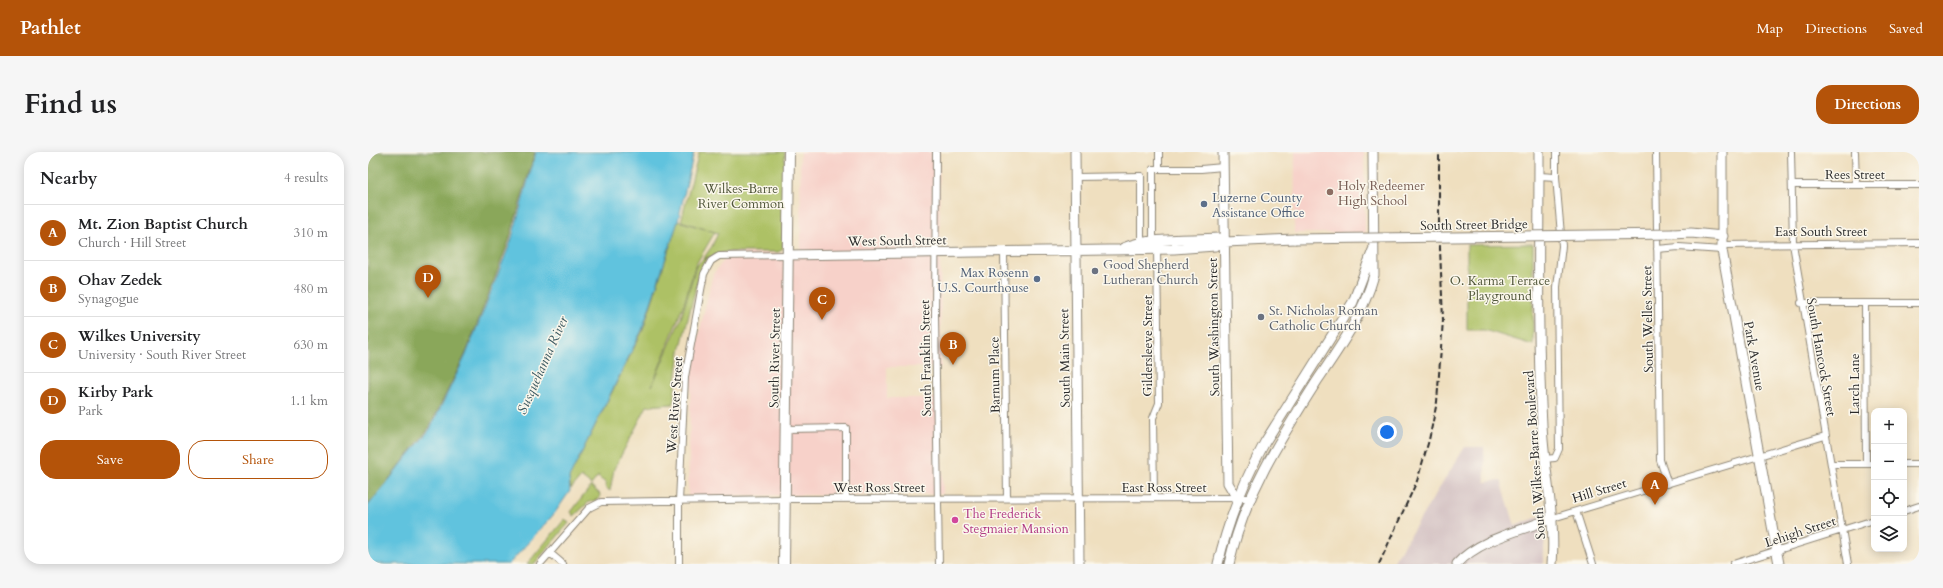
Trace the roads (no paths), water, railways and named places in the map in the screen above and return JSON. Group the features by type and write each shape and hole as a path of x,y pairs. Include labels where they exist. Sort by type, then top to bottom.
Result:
{"main road":[{"name":"South River Street","path":"784,564 789,152"},
{"name":"South Main Street","path":"1075,152 1079,564"},
{"name":"South Washington Street","path":"1223,152 1228,483 1237,498"},
{"path":"1229,564 1249,498 1280,438 1355,324 1363,307 1374,275 1373,152"},
{"name":"South Wilkes-Barre Boulevard","path":"1539,152 1541,389 1544,459 1553,518 1552,564"},
{"name":"Park Avenue","path":"1722,152 1723,244 1778,564"},
{"name":"South Street Bridge","path":"1225,242 1295,239 1691,233 1723,244"},
{"path":"1076,251 1155,245 1218,238 1225,242"},
{"path":"1121,248 1133,243 1141,242 1155,245"},
{"path":"1218,564 1224,536 1237,498 1265,442 1353,302 1373,249"},
{"name":"West South Street","path":"788,255 1076,251"},
{"name":"Hill Street","path":"1457,564 1472,551 1486,543 1553,518"}],"street":[{"name":"South Franklin Street","path":"936,152 939,564"},
{"path":"1159,152 1159,169 1202,170 1224,167"},
{"path":"1544,459 1555,458 1559,449 1557,287 1562,246 1556,177 1556,152"},
{"name":"South Welles Street","path":"1656,152 1660,460 1668,484"},
{"name":"South Hancock Street","path":"1792,152 1793,244 1801,303 1848,564"},
{"path":"1855,152 1856,185"},
{"name":"Gildersleeve Street","path":"1154,498 1153,418 1159,403 1153,169 1159,169"},
{"path":"1076,177 1142,176 1141,242"},
{"path":"1539,176 1556,177"},
{"name":"Rees Street","path":"1792,185 1919,185"},
{"name":"East South Street","path":"1657,249 1723,244 1919,243"},
{"name":"Barnum Place","path":"1004,252 1007,498"},
{"name":"West South Street","path":"719,256 788,255"},
{"name":"West River Street","path":"679,564 679,501 685,376 704,274 711,261 719,256"},
{"path":"1801,303 1919,303"},
{"name":"Larch Lane","path":"1865,303 1866,464"},
{"path":"786,429 846,428 846,498"},
{"name":"Hill Street","path":"1553,518 1825,436"},
{"path":"1831,464 1871,464"},
{"path":"1907,464 1919,464"},
{"name":"West Ross Street","path":"540,564 589,508 601,502 846,498 1078,498"},
{"name":"East Ross Street","path":"1078,498 1249,498"},
{"path":"1907,509 1919,506"},
{"path":"1576,511 1593,564"},
{"name":"Lehigh Street","path":"1733,564 1871,521"},
{"path":"550,553 563,564"}],"water":[{"name":"Susquehanna River","path":"536,152 694,152 678,221 642,330 569,478 570,491 554,514 509,564 368,564 368,506 430,429 466,355 511,241"}],"railway":[{"path":"1379,564 1417,481 1429,440 1437,402 1443,320 1439,225 1439,152"}],"place":[{"name":"Holy Redeemer High School","path":"1330,192"},
{"name":"Luzerne County Assistance Office","path":"1204,204"},
{"name":"Good Shepherd Lutheran Church","path":"1095,271"},
{"name":"Max Rosenn U.S. Courthouse","path":"1037,279"},
{"name":"Kirby Park","path":"428,298"},
{"name":"St. Nicholas Roman Catholic Church","path":"1261,317"},
{"name":"Wilkes University","path":"822,320"},
{"name":"Ohav Zedek","path":"953,365"},
{"name":"Mt. Zion Baptist Church","path":"1655,505"},
{"name":"The Frederick Stegmaier Mansion","path":"955,520"}],"park label":[{"name":"Wilkes-Barre River Common","path":"741,196"},
{"name":"O. Karma Terrace Playground","path":"1500,288"}]}
